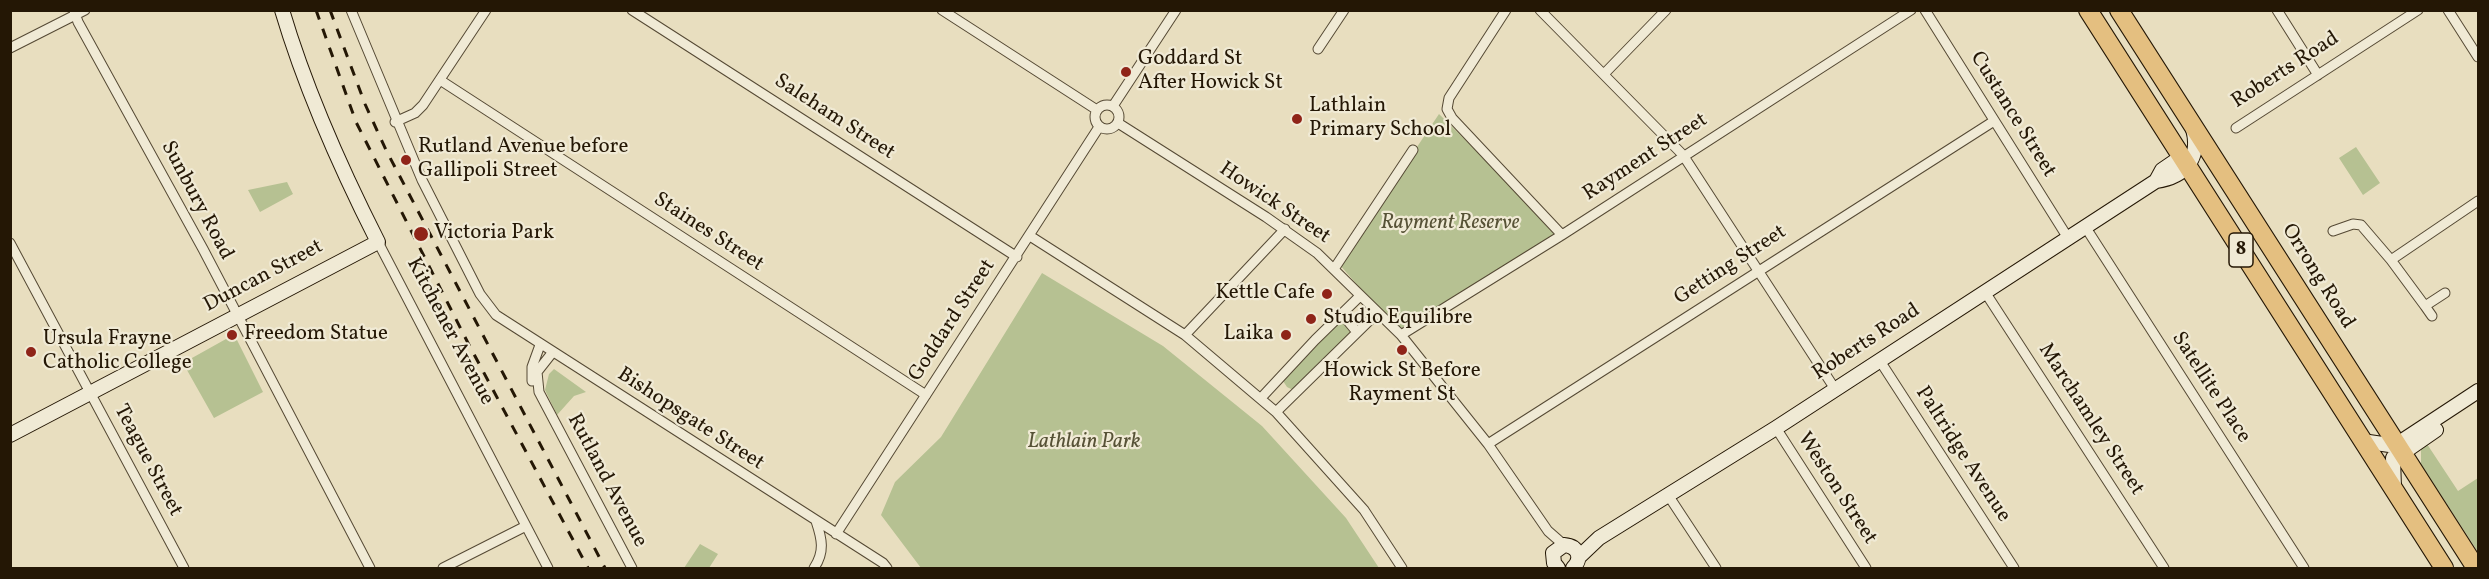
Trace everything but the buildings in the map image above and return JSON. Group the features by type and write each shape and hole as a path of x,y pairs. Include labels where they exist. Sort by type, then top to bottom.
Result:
{"highway":[{"name":"8","path":"2088,10 2444,568"},
{"name":"Orrong Road","path":"2119,10 2476,568"}],"main road":[{"name":"Kitchener Avenue","path":"282,10 302,70 339,166 378,242"},
{"path":"2184,163 2195,156 2196,146 2192,124"},
{"name":"Roberts Road","path":"1565,560 1776,428 2156,181 2168,179 2184,163"},
{"name":"Duncan Street","path":"10,435 378,242"},
{"path":"2394,490 2393,460 2405,439 2478,391"},
{"path":"2362,441 2410,448 2478,403"}],"street":[{"name":"Bishopsgate Street","path":"351,10 395,122 422,180 480,294 496,315 883,563 887,568"},
{"path":"395,122 415,113 440,80 486,10"},
{"name":"Saleham Street","path":"632,10 1017,257"},
{"path":"942,10 1097,110"},
{"path":"1113,106 1176,10"},
{"path":"1318,49 1344,10"},
{"path":"1506,10 1449,98 1447,109 1452,118 1562,235"},
{"path":"1540,10 1683,155 1835,389"},
{"path":"1604,74 1666,10"},
{"name":"Rayment Street","path":"1401,335 1562,235 1911,10"},
{"name":"Custance Street","path":"1924,10 2068,238"},
{"path":"2277,10 2318,75"},
{"name":"Roberts Road","path":"2236,128 2418,10"},
{"path":"2448,10 2478,57"},
{"path":"10,48 78,12"},
{"name":"Sunbury Road","path":"78,12 370,568"},
{"name":"Staines Street","path":"440,80 926,395"},
{"path":"1103,106 1113,106 1119,113 1118,123 1110,130 1099,127 1095,117 1097,110 1103,106"},
{"name":"Getting Street","path":"1488,444 1994,121"},
{"name":"Howick Street","path":"1118,123 1285,229 1308,245 1334,269 1401,335 1488,444 1548,531 1565,560"},
{"name":"Goddard Street","path":"836,534 1099,127"},
{"path":"1334,269 1413,150"},
{"path":"2391,260 2478,201"},
{"path":"2333,231 2353,224 2361,225 2391,260 2432,316"},
{"name":"Satellite Place","path":"2086,228 2304,568"},
{"path":"1185,335 1285,229"},
{"path":"1030,236 1185,335 1276,412 1364,510 1402,568"},
{"name":"Kitchener Avenue","path":"378,242 548,568"},
{"name":"Teague Street","path":"10,243 184,568"},
{"name":"Marchamley Street","path":"1985,292 2164,568"},
{"path":"2425,306 2445,293"},
{"path":"1261,399 1315,340 1360,296"},
{"path":"1276,412 1377,313"},
{"path":"1342,314 1357,332"},
{"name":"Rutland Avenue","path":"540,345 532,367 532,380 536,394 549,411"},
{"name":"Rutland Avenue","path":"552,352 541,364 536,379 549,411 632,568"},
{"name":"Paltridge Avenue","path":"1880,361 2014,568"},
{"path":"1281,378 1287,387 1297,392"},
{"name":"Weston Street","path":"1776,428 1866,568"},
{"path":"1668,495 1716,568"},
{"path":"816,521 822,538 817,564"},
{"path":"443,568 526,526"}],"green space":[{"name":"Rayment Reserve","path":"1439,114 1562,235 1401,335 1339,264"},
{"path":"2356,147 2380,183 2363,195 2339,158"},
{"path":"287,182 293,194 260,212 248,190"},
{"name":"Lathlain Park","path":"1042,273 1163,346 1262,426 1346,518 1379,568 921,568 881,515 895,482 941,437"},
{"path":"1342,314 1357,332 1297,392 1287,387 1281,378"},
{"path":"226,339 237,340 263,392 214,418 183,363"},
{"path":"554,369 586,392 574,396 557,415 545,390 549,374"},
{"path":"2427,444 2458,491 2478,478 2478,552 2421,464 2421,449"},
{"path":"700,544 718,554 709,568 684,568"}],"railway":[{"path":"316,10 356,122 468,343 588,568"},
{"path":"330,10 365,104 386,150 605,568"}],"place":[{"name":"Goddard St After Howick St","path":"1126,72"},
{"name":"Lathlain Primary School","path":"1297,119"},
{"name":"Rutland Avenue before Gallipoli Street","path":"406,160"},
{"name":"Victoria Park","path":"421,234"},
{"name":"Kettle Cafe","path":"1327,294"},
{"name":"Studio Equilibre","path":"1311,319"},
{"name":"Freedom Statue","path":"232,335"},
{"name":"Laika","path":"1286,335"},
{"name":"Howick St Before Rayment St","path":"1402,350"},
{"name":"Ursula Frayne Catholic College","path":"31,352"}]}
